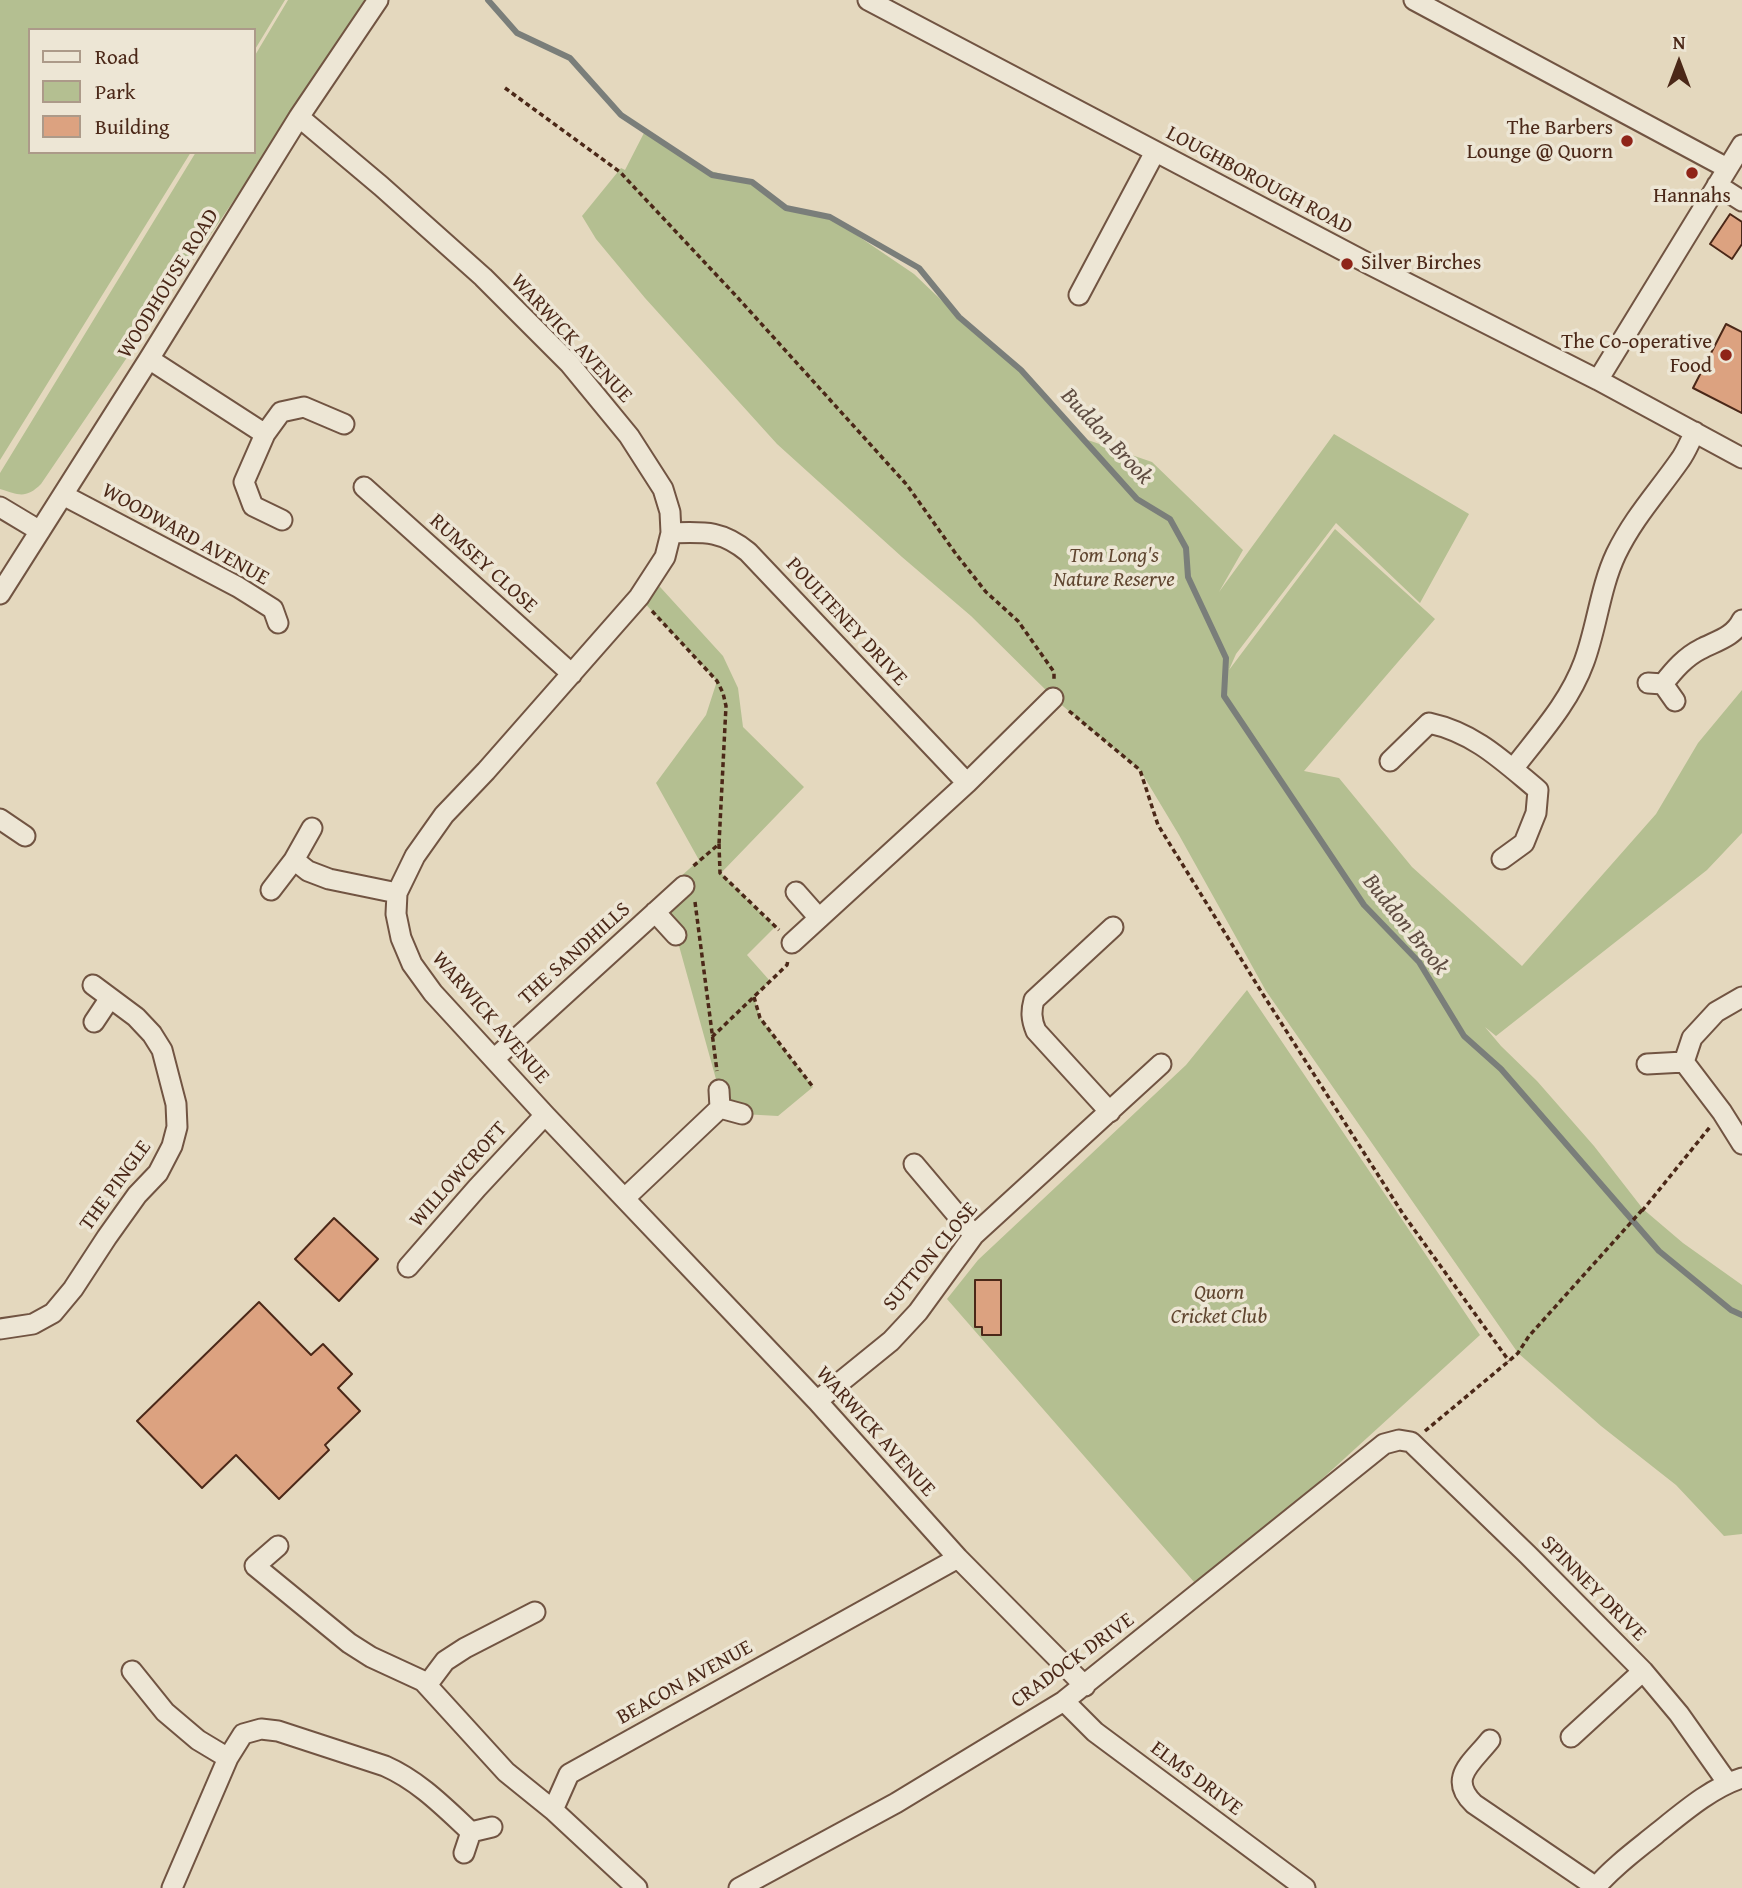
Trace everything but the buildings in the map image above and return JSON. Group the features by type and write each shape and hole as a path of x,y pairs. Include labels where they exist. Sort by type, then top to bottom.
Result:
{"street":[{"name":"WOODHOUSE ROAD","path":"0,594 299,117 378,0"},
{"name":"LOUGHBOROUGH ROAD","path":"867,0 1371,265 1741,455"},
{"path":"1414,0 1722,176 1742,201"},
{"name":"WARWICK AVENUE","path":"299,117 382,186 473,268 569,363 629,436 663,489 670,512 671,533 665,557 639,597 486,771 444,814 415,856 397,893 396,914 401,938 412,964 433,993 545,1115 817,1401 958,1558 1085,1686"},
{"path":"1598,380 1742,145"},
{"path":"1079,295 1155,152"},
{"path":"149,359 265,434"},
{"path":"282,520 253,506 244,482 265,434 281,412 304,407 344,424"},
{"path":"1513,769 1563,705 1576,681 1585,660 1616,555 1630,527 1680,460 1695,432"},
{"name":"RUMSEY CLOSE","path":"364,487 572,674"},
{"name":"WOODWARD AVENUE","path":"63,495 238,587 273,609 278,623"},
{"path":"0,508 40,531"},
{"name":"POULTENEY DRIVE","path":"671,533 695,532 734,540 967,783"},
{"path":"1675,701 1656,683 1700,649 1724,639 1742,620"},
{"path":"792,943 967,783 1053,698"},
{"path":"1390,761 1429,723 1449,727 1486,747 1538,790 1536,814 1524,842 1502,859"},
{"path":"0,819 25,836"},
{"path":"271,890 294,860 312,828"},
{"path":"294,860 308,871 329,879 397,893"},
{"name":"THE SANDHILLS","path":"494,1059 684,886"},
{"path":"796,892 819,918"},
{"name":"THE SANDHILLS","path":"655,912 676,935"},
{"path":"1110,1112 1036,1031 1031,1010 1034,1000 1113,926"},
{"name":"THE PINGLE","path":"0,1329 33,1324 53,1313 73,1289 137,1195 158,1173 172,1146 177,1127 176,1104 162,1050 144,1026 93,985"},
{"path":"1684,1062 1692,1038 1716,1012 1742,997"},
{"path":"94,1023 110,998"},
{"path":"1647,1064 1684,1062"},
{"path":"1684,1062 1722,1112 1742,1144"},
{"name":"SUTTON CLOSE","path":"817,1401 891,1341 918,1312 974,1235 1161,1064"},
{"path":"625,1198 719,1099 742,1114"},
{"name":"WILLOWCROFT","path":"408,1267 545,1115"},
{"path":"914,1164 974,1235"},
{"name":"CRADOCK DRIVE","path":"739,1888 896,1803 1064,1701 1384,1444 1399,1440 1411,1442"},
{"name":"SPINNEY DRIVE","path":"1411,1442 1643,1671 1735,1780"},
{"path":"278,1545 255,1566 348,1643 423,1681 506,1772 553,1810 637,1888"},
{"name":"BEACON AVENUE","path":"553,1810 569,1774 958,1558"},
{"path":"427,1685 446,1661 465,1648 535,1612"},
{"path":"132,1671 165,1712 198,1740 228,1758"},
{"path":"1572,1737 1643,1671"},
{"name":"ELMS DRIVE","path":"1064,1701 1095,1732 1305,1888"},
{"path":"172,1888 228,1758 243,1734 261,1729 278,1731 385,1766 434,1797 471,1832"},
{"path":"1490,1740 1464,1773 1461,1788 1465,1795 1474,1804 1595,1887 1610,1871 1677,1818 1735,1780"},
{"path":"471,1832 492,1827"},
{"path":"464,1853 471,1832"}],"path":[{"path":"639,597 717,681 723,693 726,706 720,873 792,943 787,965 712,1037"},
{"path":"719,844 678,879 694,897 719,1099"},
{"path":"754,996 760,1018 813,1087"},
{"path":"1411,1442 1509,1362 1529,1336 1643,1210 1722,1112"},
{"path":"1637,1216 1643,1210"}],"green space":[{"path":"0,0 285,0 256,48 256,28 28,28 28,154 190,154 0,460"},
{"path":"288,0 370,0 41,484 26,494 0,489 0,473 195,154 256,154 256,54"},
{"name":"Tom Long's Nature Reserve","path":"645,131 703,169 752,182 786,208 830,217 914,274 1027,377 1082,438 1152,462 1243,550 1219,592 1334,434 1469,514 1420,603 1336,523 1236,654 1229,670 1335,529 1435,619 1304,771 1339,778 1412,867 1522,966 1656,814 1698,743 1742,690 1742,833 1707,870 1496,1036 1485,1027 1594,1146 1643,1209 1683,1243 1742,1285 1742,1534 1724,1536 1676,1485 1601,1426 1518,1353 1266,991 1140,770 1058,702 971,616 777,444 645,298 596,239 582,216 621,168 625,170"},
{"path":"651,577 723,656 738,688 743,727 804,787 721,873 775,927 747,955 770,981 754,997 760,1018 813,1087 778,1116 742,1114 720,1108 719,1090 676,935 655,912 684,886 678,879 699,860 656,783 706,715 717,681 639,597"},
{"name":"Quorn Cricket Club","path":"1247,990 1480,1335 1311,1489 1247,1555 1201,1590 947,1299 978,1260 1186,1065"}],"waterway":[{"name":"Buddon Brook","path":"488,0 517,33 570,58 621,115 712,175 752,182 786,208 830,217 919,268 959,317 1021,370 1137,499 1170,519 1186,548 1188,577 1226,658 1224,696 1364,905 1419,962 1464,1036 1501,1069 1659,1251 1731,1310 1742,1315"}],"place":[{"name":"The Barbers Lounge @ Quorn","path":"1627,141"},
{"name":"Hannahs","path":"1692,173"},
{"name":"Silver Birches","path":"1347,264"},
{"name":"The Co-operative Food","path":"1726,355"}]}
